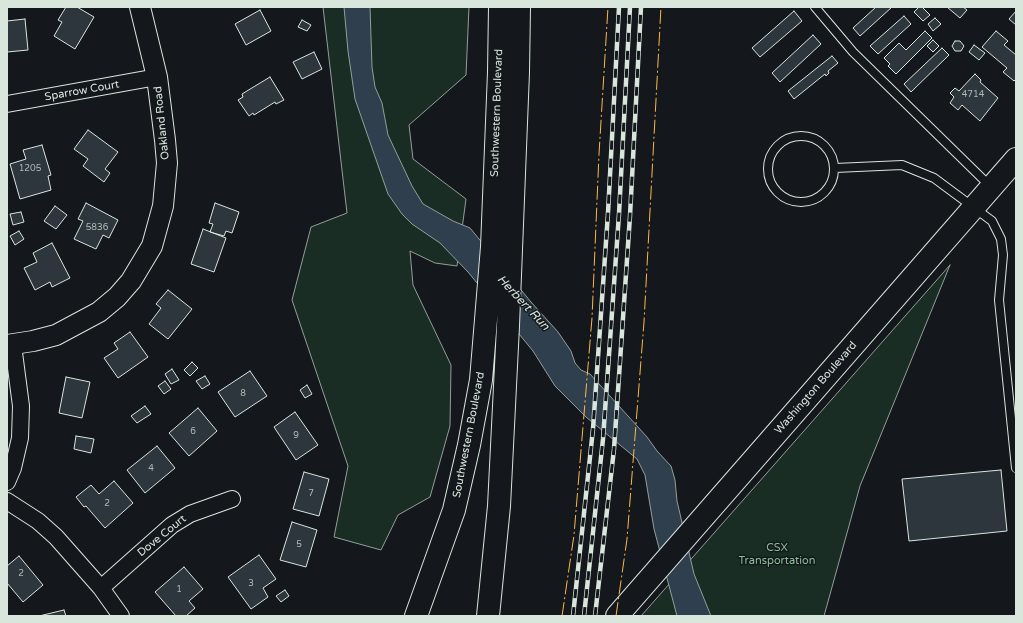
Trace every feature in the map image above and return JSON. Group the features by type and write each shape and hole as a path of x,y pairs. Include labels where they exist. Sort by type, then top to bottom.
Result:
{"main road":[{"name":"Southwestern Boulevard","path":"416,616 454,510 470,445 481,380 492,247 500,7"},
{"name":"Southwestern Boulevard","path":"488,616 499,506 518,80 519,7"},
{"name":"Washington Boulevard","path":"617,616 1016,159"}],"street":[{"name":"Oakland Road","path":"10,345 56,335 99,312 117,297 143,263 152,246 158,226 166,185 166,140 156,77 140,7"},
{"name":"Sparrow Court","path":"7,104 156,77"},
{"path":"7,482 13,468 20,438 21,406 10,345"},
{"name":"Dove Court","path":"101,588 172,525 190,514 232,499"},
{"path":"7,501 38,521 56,537 101,588 121,616"}],"lane":[{"path":"815,7 853,52 992,187"},
{"path":"800,135 814,137 824,144 832,155 835,168 833,181 826,192 815,200 802,202 789,200 778,193 770,182 767,170 769,157 776,146 787,138 800,135"},
{"path":"835,168 902,165 934,178 992,221 1001,239 1003,255 999,300 1016,468"}],"green space":[{"path":"323,7 469,7 466,75 409,125 413,159 466,199 457,266 435,263 410,251 413,285 451,365 450,426 430,497 398,515 381,550 334,537 348,466 292,300 311,227 347,213"},
{"name":"CSX Transportation","path":"950,265 860,486 824,616 641,616"}],"water":[{"name":"Herbert Run","path":"344,7 370,7 372,67 375,87 382,103 388,135 412,186 423,204 453,221 470,228 531,302 558,332 571,351 575,363 581,370 590,374 671,466 675,480 677,501 694,574 711,616 677,616 654,529 645,475 637,459 586,417 555,386 533,351 468,272 440,243 412,224 402,214 388,194 355,99 348,51"}],"building":[{"path":"66,7 77,7 94,17 75,49 54,36 62,22 58,20"},
{"path":"876,7 892,7 860,36 853,28"},
{"path":"919,7 922,7 930,15 923,21 914,12"},
{"path":"947,7 963,7 967,10 960,18"},
{"path":"260,10 271,31 246,45 235,24"},
{"path":"794,11 802,21 760,57 752,48"},
{"path":"1016,11 1016,25 1009,19"},
{"path":"904,16 911,24 878,54 870,46"},
{"path":"935,18 941,24 933,31 928,24"},
{"path":"25,19 28,50 7,52 7,21"},
{"path":"302,20 311,25 307,31 298,27"},
{"path":"925,31 932,38 896,74 888,66 890,64 884,58 899,43 906,50"},
{"path":"996,31 1008,41 1004,45 1016,55 1016,79 1014,81 1003,72 1007,68 982,47"},
{"path":"813,35 821,44 780,82 772,73"},
{"path":"933,40 939,46 933,52 927,46"},
{"path":"955,41 960,41 964,46 961,51 955,51 952,46"},
{"path":"974,45 985,53 979,60 969,52"},
{"path":"942,48 949,55 911,92 904,84"},
{"path":"314,52 322,69 302,79 293,62"},
{"path":"832,56 838,63 828,71 829,73 826,76 825,74 794,99 788,91"},
{"path":"975,74 981,80 980,82 998,98 980,121 962,105 958,110 950,103 954,97 950,93 955,88 959,91"},
{"path":"270,77 284,100 276,104 275,102 254,115 253,113 249,116 238,100 243,97 242,94"},
{"path":"88,130 118,152 105,169 110,173 104,182 83,166 88,159 74,149"},
{"path":"42,145 51,175 48,176 51,190 20,199 10,164 26,159 23,150"},
{"path":"86,203 118,220 109,238 103,235 96,249 74,239 83,221 78,219"},
{"path":"215,203 239,212 232,233 226,231 224,236 210,232 213,224 209,223"},
{"path":"55,206 67,215 56,229 44,221"},
{"path":"21,212 24,222 13,225 10,214"},
{"path":"203,229 226,238 214,272 191,264"},
{"path":"19,231 24,239 15,245 10,236"},
{"path":"52,243 70,278 52,287 50,282 35,290 24,268 37,262 33,253"},
{"path":"168,290 192,309 168,339 149,324 161,308 156,304"},
{"path":"130,332 148,357 118,378 104,358 118,349 114,343"},
{"path":"192,362 198,368 190,376 184,370"},
{"path":"172,369 179,380 171,384 165,374"},
{"path":"250,371 267,396 235,417 218,392"},
{"path":"205,376 210,384 202,389 196,381"},
{"path":"66,377 90,382 82,418 59,413"},
{"path":"165,381 171,389 164,394 158,386"},
{"path":"307,385 312,394 305,398 300,390"},
{"path":"145,406 151,414 137,423 131,416"},
{"path":"198,408 217,431 189,456 169,433"},
{"path":"295,412 318,445 296,460 274,427"},
{"path":"76,436 94,439 91,453 74,449"},
{"path":"157,446 175,468 145,493 127,470"},
{"path":"1001,470 1007,531 909,541 902,479"},
{"path":"304,472 329,479 319,516 293,509"},
{"path":"114,481 133,503 105,528 76,497 91,485 99,494"},
{"path":"292,522 317,530 306,567 280,560"},
{"path":"259,555 276,579 263,588 268,597 251,609 228,577"},
{"path":"19,556 43,585 23,602 7,583 7,566"},
{"path":"184,567 203,589 189,601 195,608 186,616 176,616 155,592"},
{"path":"285,590 289,596 281,602 276,596"},
{"path":"64,610 66,616 39,616"}],"railway":[{"path":"573,616 593,429 608,213 619,7"},
{"path":"584,616 603,439 619,214 630,7"},
{"path":"595,616 614,449 630,216 641,7"}],"power":[{"path":"562,616 574,535 592,318 599,154 608,7"},
{"path":"616,616 627,539 644,322 661,7"}]}
